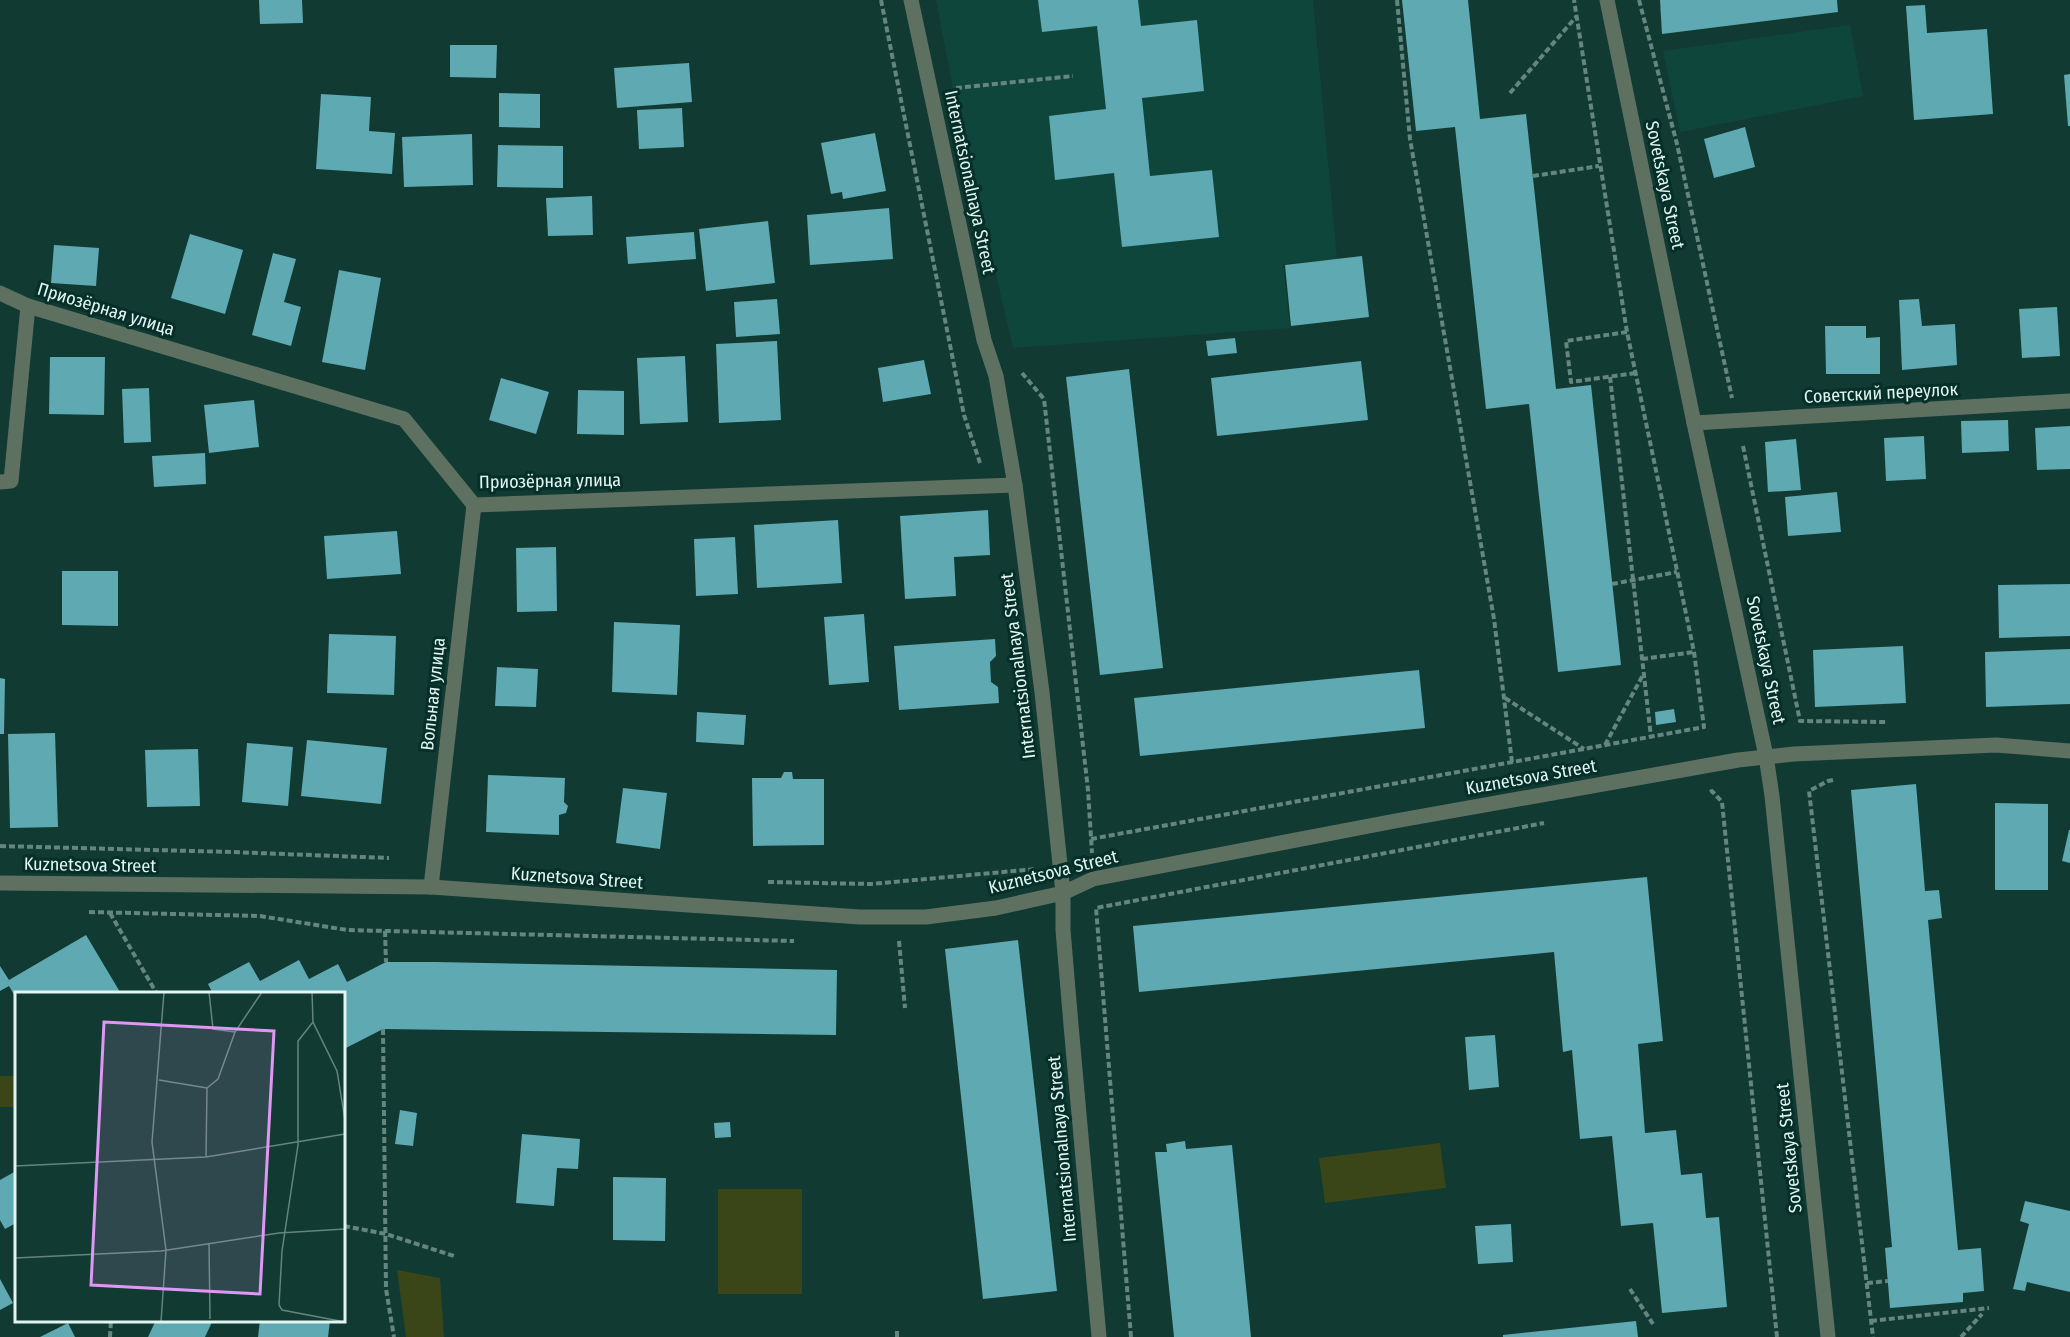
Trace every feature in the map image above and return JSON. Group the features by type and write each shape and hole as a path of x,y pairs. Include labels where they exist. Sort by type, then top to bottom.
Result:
{"street":[{"name":"Internatsionalnaya Street","path":"911,0 984,340 996,376 1015,485 1043,703 1063,893 1063,930 1099,1337"},
{"name":"Sovetskaya Street","path":"1607,0 1694,423 1766,756 1828,1337"},
{"name":"Приозёрная улица","path":"0,293 28,306 404,419 474,505 1015,485"},
{"path":"0,482 11,480 28,306"},
{"name":"Советский переулок","path":"1694,423 2070,401"},
{"name":"Вольная улица","path":"431,888 474,505"},
{"name":"Kuznetsova Street","path":"0,884 431,888 860,917 938,915 996,908 1063,893 1093,879 1395,821 1766,756 1996,745 2070,751"}],"path":[{"path":"881,0 964,415 988,486"},
{"path":"1397,0 1410,139 1494,619 1512,762"},
{"path":"1091,839 1704,727 1694,652 1627,332 1574,0"},
{"path":"1639,0 1677,144 1800,721"},
{"path":"1510,93 1577,17"},
{"path":"953,88 1073,76"},
{"path":"1533,176 1599,166"},
{"path":"1627,332 1566,340 1571,382 1636,373"},
{"path":"1610,377 1651,737"},
{"path":"1612,584 1677,572"},
{"path":"1642,659 1694,652"},
{"path":"1605,745 1644,673"},
{"path":"1504,697 1584,749"},
{"path":"1701,794 1712,791 1722,802 1776,1337"},
{"path":"1809,791 1873,1337"},
{"path":"1131,1337 1096,908 1550,822"},
{"path":"88,912 260,916 347,930 801,941"},
{"path":"110,912 156,992"},
{"path":"385,931 386,962"},
{"path":"889,940 910,939"},
{"path":"899,940 905,1008"},
{"path":"383,1029 386,1289 394,1337"},
{"path":"345,1226 386,1234 454,1256"},
{"path":"1867,1283 1888,1281"},
{"path":"1630,1289 1653,1324"},
{"path":"1871,1321 1989,1308"},
{"path":"1961,1337 1982,1314"},
{"path":"897,1330 897,1337"}],"shaded area":[{"path":"936,0 1313,0 1337,259 1283,264 1290,328 1013,348 953,88"},
{"path":"1850,25 1863,96 1680,132 1663,51"},
{"path":"0,1076 15,1076 15,1107 0,1107"},
{"path":"1440,1143 1446,1188 1325,1203 1319,1158"},
{"path":"718,1189 802,1189 802,1294 718,1294"},
{"path":"397,1270 440,1278 444,1337 406,1337"}],"building":[{"path":"259,0 302,0 303,23 260,24"},
{"path":"1038,0 1138,0 1141,26 1197,20 1204,91 1142,98 1150,176 1212,170 1219,237 1122,247 1114,173 1055,180 1049,116 1106,109 1097,26 1042,32"},
{"path":"1402,0 1468,0 1480,119 1526,114 1556,389 1591,385 1621,665 1558,672 1529,404 1486,409 1455,127 1416,131"},
{"path":"1660,0 1837,0 1838,12 1662,34"},
{"path":"1925,5 1927,33 1987,29 1993,114 1914,120 1906,6"},
{"path":"450,45 497,45 496,78 450,77"},
{"path":"689,63 692,102 617,108 614,68"},
{"path":"2070,74 2070,126 2068,126 2064,75"},
{"path":"499,93 540,94 540,128 499,127"},
{"path":"321,94 371,97 369,131 395,133 392,174 316,169"},
{"path":"682,108 684,147 639,149 637,110"},
{"path":"1745,127 1755,167 1714,178 1704,139"},
{"path":"875,133 886,191 843,199 842,192 831,194 821,143"},
{"path":"472,134 473,185 404,187 402,137"},
{"path":"498,145 563,146 563,188 497,187"},
{"path":"592,196 593,235 548,236 546,198"},
{"path":"889,208 893,259 810,265 807,215"},
{"path":"768,221 775,283 706,291 699,229"},
{"path":"694,232 696,259 628,264 626,237"},
{"path":"190,234 243,250 225,314 171,298"},
{"path":"54,245 99,248 96,286 51,283"},
{"path":"273,253 296,259 284,302 301,307 291,346 252,335"},
{"path":"1362,256 1369,317 1291,326 1285,265"},
{"path":"339,270 381,278 365,370 322,362"},
{"path":"777,299 780,334 736,337 734,302"},
{"path":"1919,299 1922,326 1955,324 1957,365 1902,370 1899,300"},
{"path":"2057,307 2060,356 2022,358 2019,309"},
{"path":"1825,326 1866,326 1866,338 1880,337 1880,374 1826,374"},
{"path":"1235,338 1237,353 1208,356 1206,341"},
{"path":"777,341 781,420 719,423 716,344"},
{"path":"685,356 688,422 640,424 637,358"},
{"path":"50,357 105,357 104,415 49,414"},
{"path":"924,360 931,394 883,402 878,368"},
{"path":"1361,361 1368,420 1217,436 1211,378"},
{"path":"1129,369 1163,668 1100,675 1066,377"},
{"path":"501,378 549,392 536,434 489,420"},
{"path":"149,388 151,442 124,443 122,389"},
{"path":"578,390 624,391 624,435 577,434"},
{"path":"254,400 259,447 209,453 204,405"},
{"path":"2008,420 2009,451 1962,453 1961,421"},
{"path":"2070,426 2070,469 2037,470 2035,428"},
{"path":"1924,436 1926,479 1886,481 1884,438"},
{"path":"1796,439 1801,490 1768,492 1765,442"},
{"path":"205,453 206,484 154,487 152,456"},
{"path":"1837,492 1841,532 1788,536 1785,497"},
{"path":"988,510 990,555 954,557 956,596 905,599 900,516"},
{"path":"838,520 842,583 757,588 754,525"},
{"path":"397,531 401,574 327,579 324,536"},
{"path":"735,537 738,594 696,596 694,539"},
{"path":"556,547 557,611 517,612 516,548"},
{"path":"62,571 118,571 118,626 62,625"},
{"path":"2070,584 2070,636 1999,638 1998,585"},
{"path":"864,614 869,682 829,685 824,617"},
{"path":"614,622 680,625 677,695 612,692"},
{"path":"329,634 396,636 394,695 327,693"},
{"path":"995,639 996,656 990,662 991,682 998,687 999,703 899,710 894,646"},
{"path":"1903,646 1906,703 1815,707 1813,650"},
{"path":"2070,649 2070,704 1986,707 1985,652"},
{"path":"497,667 538,669 536,707 495,706"},
{"path":"1419,670 1425,728 1140,756 1134,698"},
{"path":"0,678 5,679 4,734 0,734"},
{"path":"1674,709 1676,722 1656,725 1655,712"},
{"path":"697,712 746,715 744,745 696,742"},
{"path":"55,733 58,827 10,828 8,734"},
{"path":"307,740 387,748 381,804 301,796"},
{"path":"247,743 293,747 288,806 242,802"},
{"path":"198,749 200,806 147,807 145,750"},
{"path":"784,772 792,772 793,779 824,779 824,845 753,846 752,778 781,778"},
{"path":"488,775 565,778 564,802 568,806 566,813 559,815 559,835 486,832"},
{"path":"1916,784 1925,891 1939,890 1942,918 1928,920 1958,1250 1981,1248 1984,1291 1963,1293 1963,1302 1890,1308 1885,1248 1892,1247 1851,790"},
{"path":"623,788 667,793 660,849 616,843"},
{"path":"1995,803 2048,804 2048,890 1995,890"},
{"path":"2070,830 2070,863 2062,861"},
{"path":"1647,877 1663,1041 1638,1044 1645,1133 1676,1130 1681,1175 1702,1173 1706,1218 1719,1217 1727,1307 1662,1313 1653,1223 1621,1226 1612,1136 1580,1139 1572,1050 1563,1052 1554,952 1139,992 1133,926"},
{"path":"86,935 120,992 15,992 15,996 9,986 0,991 0,966 9,980"},
{"path":"1018,940 1057,1291 983,1299 945,949"},
{"path":"299,960 309,979 338,964 347,982 386,962 837,970 836,1035 383,1029 345,1048 345,992 212,992 208,984 249,962 260,981"},
{"path":"1495,1035 1499,1087 1469,1090 1465,1037"},
{"path":"400,1110 417,1113 413,1146 395,1144"},
{"path":"730,1122 731,1137 715,1138 714,1123"},
{"path":"522,1134 580,1139 578,1169 557,1168 554,1206 516,1203"},
{"path":"1185,1141 1186,1149 1232,1145 1251,1337 1174,1337 1155,1152 1167,1152 1166,1144"},
{"path":"15,1172 15,1224 5,1229 0,1220 0,1180"},
{"path":"613,1177 666,1178 665,1241 613,1240"},
{"path":"2025,1201 2070,1211 2070,1292 2027,1282 2025,1291 2013,1289 2029,1224 2020,1221"},
{"path":"1511,1224 1513,1262 1478,1264 1475,1226"},
{"path":"0,1279 13,1303 0,1310"},
{"path":"1636,1321 1638,1337 1503,1337 1503,1335"},
{"path":"155,1322 212,1322 205,1337 148,1337"},
{"path":"260,1322 330,1322 328,1337 258,1337"},
{"path":"68,1323 75,1337 40,1337"}]}
